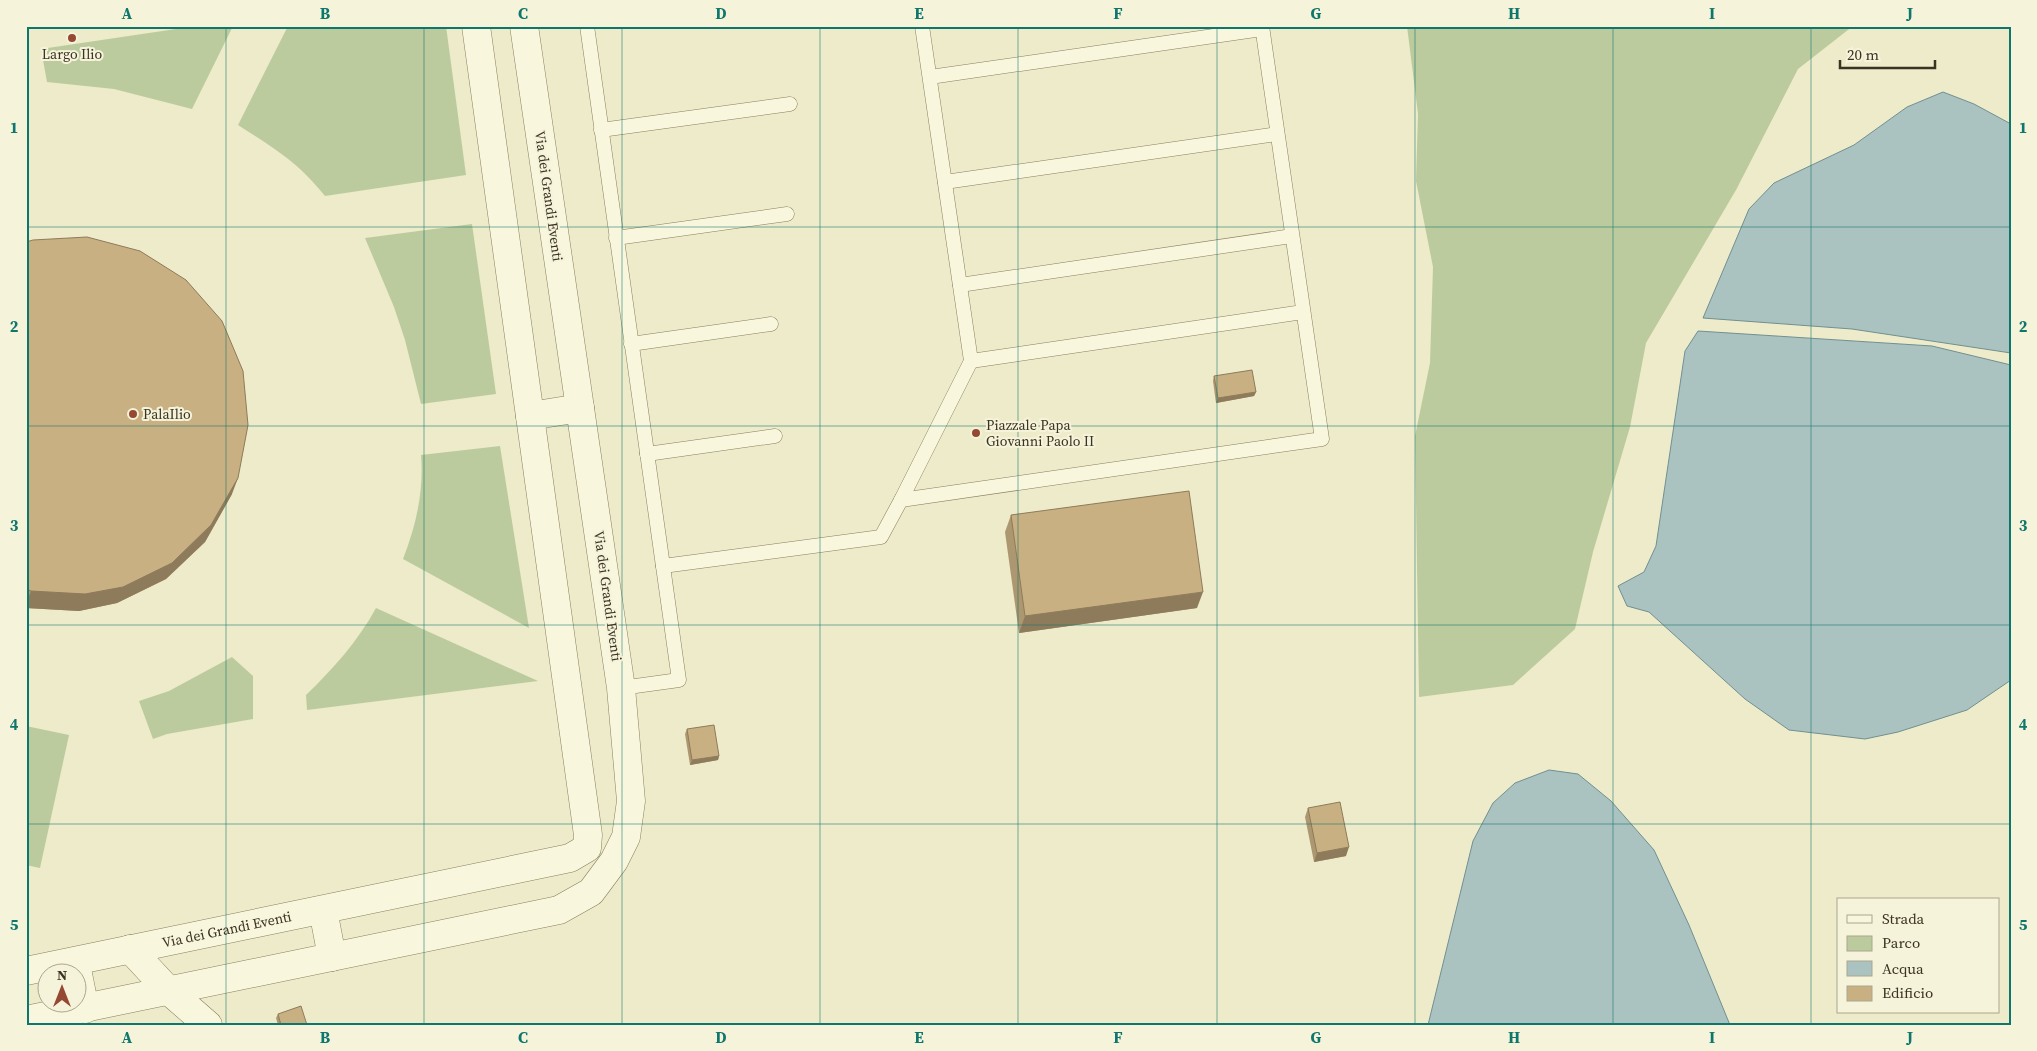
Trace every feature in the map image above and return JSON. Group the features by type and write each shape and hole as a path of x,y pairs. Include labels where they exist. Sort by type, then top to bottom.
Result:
{"street":[{"name":"Via dei Grandi Eventi","path":"88,966 130,950 570,858 587,848 588,835 476,26"},
{"name":"Via dei Grandi Eventi","path":"88,1008 559,910 591,892 614,861 626,837 631,801 621,688 524,26"},
{"path":"530,416 580,408"},
{"path":"323,910 332,957"},
{"path":"130,950 169,991 208,1025"},
{"name":"Via dei Grandi Eventi","path":"26,1020 58,1014"}],"lane":[{"path":"587,26 679,680 621,688"},
{"path":"662,566 881,537 971,361 922,26"},
{"path":"901,500 1322,439 1262,27 930,77"},
{"path":"601,130 790,104"},
{"path":"945,182 1277,134"},
{"path":"616,238 787,214"},
{"path":"960,284 1292,236"},
{"path":"971,361 1304,312"},
{"path":"631,344 771,324"},
{"path":"647,454 775,436"}],"green space":[{"path":"196,26 233,26 192,109 114,89 47,82 41,49"},
{"path":"288,26 446,26 466,175 325,196 295,165 238,125"},
{"path":"1407,26 1853,26 1798,69 1736,190 1646,343 1630,427 1593,552 1575,629 1513,685 1419,697 1415,436 1430,363 1433,267 1416,181 1418,114"},
{"path":"472,224 496,394 421,404 405,340 394,307 365,238"},
{"path":"500,446 529,628 403,559 412,534 418,508 422,468 421,455"},
{"path":"376,608 538,681 307,710 306,695 344,654"},
{"path":"232,657 253,676 253,719 167,734 153,739 139,701 169,691"},
{"path":"26,726 69,735 40,868 26,865"}],"water":[{"path":"1943,92 1974,104 2011,124 2011,353 1852,329 1703,318 1749,209 1774,183 1854,145 1907,107"},
{"path":"1698,331 1932,346 2011,365 2011,680 1967,710 1898,732 1865,739 1789,730 1745,699 1649,612 1627,606 1618,586 1644,572 1656,546 1685,351"},
{"path":"1549,770 1578,774 1611,801 1654,850 1689,925 1730,1025 1428,1025 1473,841 1493,803 1515,783"}],"building":[{"name":"PalaIlio","path":"87,237 140,251 186,280 222,321 243,371 248,425 238,478 211,525 172,563 123,587 85,594 31,591 26,589 26,242"},
{"path":"1252,370 1256,392 1218,398 1214,376"},
{"path":"1189,491 1203,592 1025,616 1011,515"},
{"path":"714,725 719,756 692,760 687,729"},
{"path":"1340,802 1349,847 1317,853 1308,808"},
{"path":"301,1006 307,1025 281,1025 278,1014"}],"place":[{"name":"Largo Ilio","path":"72,38"},
{"name":"PalaIlio","path":"133,414"},
{"name":"Piazzale Papa Giovanni Paolo II","path":"976,433"}]}
